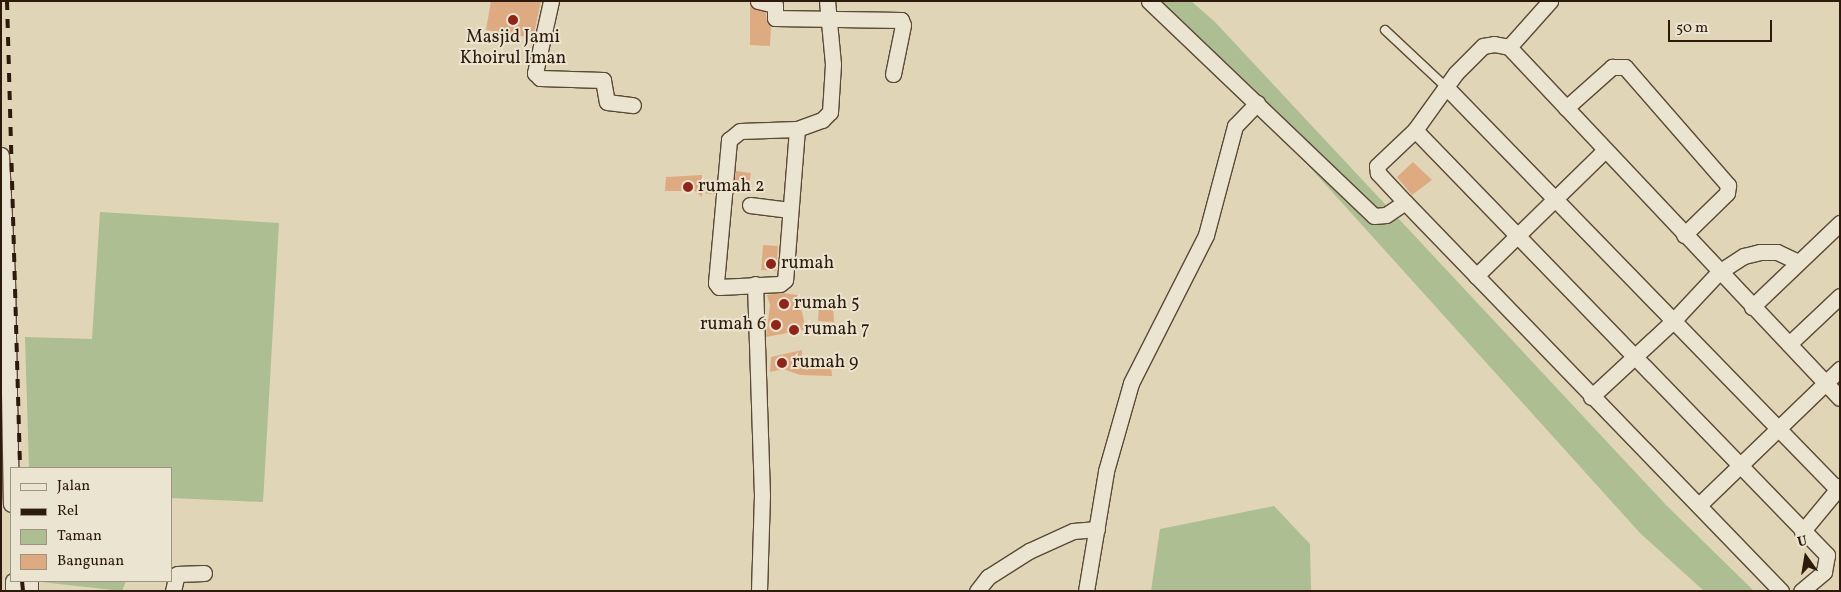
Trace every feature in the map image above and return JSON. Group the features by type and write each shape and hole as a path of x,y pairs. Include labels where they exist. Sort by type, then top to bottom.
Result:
{"street":[{"path":"551,1 535,73 540,78 603,80 607,102 633,105"},
{"path":"758,1 775,5 775,18 901,20 903,25 893,74"},
{"path":"797,129 785,280 780,284 719,287 716,283 725,152 728,140 740,131 797,129 822,120 830,112 833,64 827,1"},
{"path":"1149,1 1257,102 1374,216 1386,216 1405,202"},
{"path":"1509,47 1550,1"},
{"path":"1780,591 1699,505 1591,397 1405,202 1376,169 1415,130 1446,87 1483,46 1494,44 1509,47 1604,152 1840,398"},
{"path":"1566,108 1612,67 1625,67 1728,185 1727,193 1684,235"},
{"path":"1446,87 1557,198 1672,322 1838,487 1802,532"},
{"path":"1086,591 1106,471 1131,383 1206,235 1235,126 1257,102"},
{"path":"1415,130 1802,532 1827,555 1828,562 1824,572 1801,591"},
{"path":"1476,276 1518,238 1604,152"},
{"path":"1,155 5,474 10,499"},
{"path":"750,205 790,210"},
{"path":"1752,307 1840,223"},
{"path":"1591,397 1672,322 1719,272 1744,256 1760,252 1777,252 1798,262"},
{"path":"755,284 762,495 759,591"},
{"path":"1789,344 1840,296"},
{"path":"1699,505 1840,369"},
{"path":"977,591 988,577 1029,551 1073,532 1096,528"},
{"path":"173,591 177,574 204,573"}],"lane":[{"path":"1385,30 1446,87"}],"green space":[{"path":"1146,1 1191,1 1215,22 1666,505 1754,591 1704,591 1640,533 1204,50"},
{"path":"100,212 279,223 263,502 172,498 172,467 29,467 25,337 92,339"},
{"path":"1274,506 1310,544 1311,591 1151,591 1160,529"},
{"path":"41,582 126,582 122,591"}],"building":[{"name":"Masjid Jami Khoirul Iman","path":"491,1 541,1 533,38 486,30"},
{"path":"750,6 766,12 767,22 771,26 770,46 750,45"},
{"path":"1413,162 1432,180 1412,195 1397,177"},
{"path":"736,171 751,173 748,193 733,191"},
{"name":"rumah 2","path":"702,175 702,182 716,183 715,194 702,193 702,197 695,191 665,191 666,177"},
{"name":"rumah","path":"763,245 778,246 776,271 761,270"},
{"path":"782,293 798,295 804,321 803,330 766,337 770,305 767,295"},
{"path":"819,303 833,304 834,322 818,321"},
{"path":"802,350 802,362 831,365 832,376 800,375 783,369 770,372 771,357"}],"railway":[{"path":"7,1 20,467"},
{"path":"22,582 23,591"}],"place":[{"name":"Masjid Jami Khoirul Iman","path":"513,20"},
{"name":"rumah 2","path":"688,187"},
{"name":"rumah","path":"771,264"},
{"name":"rumah 5","path":"784,304"},
{"name":"rumah 6","path":"776,325"},
{"name":"rumah 7","path":"794,330"},
{"name":"rumah 9","path":"782,363"}]}
